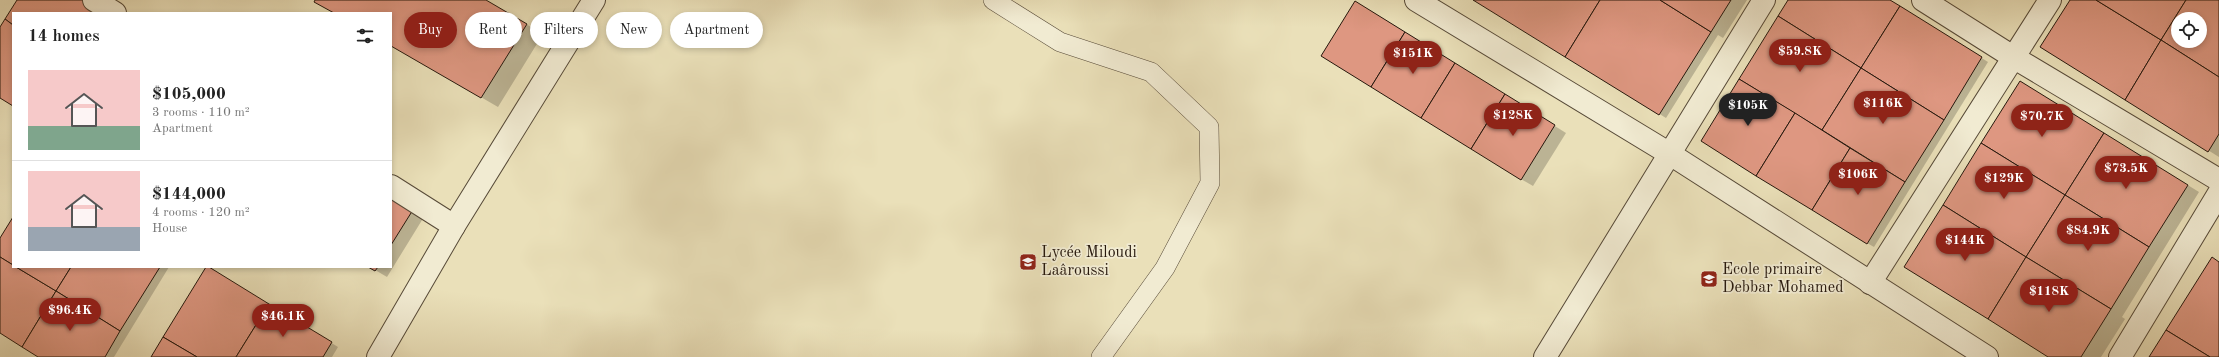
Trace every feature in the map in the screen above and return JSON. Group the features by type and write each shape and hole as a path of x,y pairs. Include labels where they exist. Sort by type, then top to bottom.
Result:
{"street":[{"path":"94,0 113,12"},
{"path":"378,357 454,226 594,0"},
{"path":"1545,357 1764,0"},
{"path":"1923,0 2013,57 2219,180"},
{"path":"1870,283 2050,0"},
{"path":"1423,2 1670,154 1987,357"},
{"path":"392,187 454,226"},
{"path":"2120,357 2219,193"}],"lane":[{"path":"993,0 1060,42 1151,72 1209,127 1210,183 1165,268 1101,357"}],"building":[{"path":"17,0 86,0 97,12 12,12 12,24 5,19"},
{"path":"315,0 486,0 506,12 465,12 465,48 512,48 481,98 392,47 392,12 332,12 314,2"},
{"path":"1473,0 1600,0 1565,57"},
{"path":"1600,0 1660,0 1711,32 1659,115 1565,57"},
{"path":"1660,0 1731,0 1711,32"},
{"path":"1788,0 1890,0 1900,6 1861,68 1778,16"},
{"path":"2070,0 2096,0 2161,40 2125,100 2040,47"},
{"path":"2096,0 2186,0 2178,12 2171,12 2171,24 2161,40"},
{"path":"2186,0 2219,0 2219,77 2174,48 2207,48 2207,12 2178,12"},
{"path":"1355,1 1405,32 1371,87 1321,56"},
{"path":"1900,6 1982,57 1944,120 1861,68"},
{"path":"1778,16 1861,68 1822,130 1739,79"},
{"path":"5,19 12,24 12,105 0,98 0,27"},
{"path":"522,21 527,24 522,32"},
{"path":"2171,24 2171,46 2161,40"},
{"path":"1405,32 1455,63 1421,118 1371,87"},
{"path":"2161,40 2171,46 2171,48 2174,48 2219,77 2219,134 2208,152 2125,100"},
{"path":"1455,63 1505,94 1471,149 1421,118"},
{"path":"1861,68 1944,120 1905,182 1822,130"},
{"path":"1739,79 1795,113 1756,176 1701,141"},
{"path":"2020,81 2104,133 2065,195 1981,143"},
{"path":"1505,94 1555,125 1521,180 1471,149"},
{"path":"1795,113 1850,148 1812,210 1756,176"},
{"path":"2104,133 2188,185 2149,247 2065,195"},
{"path":"1981,143 2065,195 2026,257 1943,205"},
{"path":"1850,148 1905,182 1867,244 1812,210"},
{"path":"392,190 416,205 392,243"},
{"path":"2065,195 2149,247 2111,309 2026,257"},
{"path":"1943,205 2026,257 1988,319 1904,267"},
{"path":"12,219 12,264 0,257 0,238"},
{"path":"0,257 12,264 12,268 18,268 56,291 22,347 0,333"},
{"path":"2026,257 2111,309 2081,357 2048,357 1988,319"},
{"path":"2212,257 2219,262 2219,357 2210,357 2166,330"},
{"path":"18,268 70,268 56,291"},
{"path":"70,268 159,268 120,331 56,291"},
{"path":"205,268 211,268 269,304 236,357 197,357 163,337"},
{"path":"370,268 377,268 375,271"},
{"path":"56,291 120,331 105,357 38,357 22,347"},
{"path":"269,304 332,342 323,357 236,357"},
{"path":"2166,330 2210,357 2149,357"},
{"path":"163,337 197,357 151,357"}],"place":[{"name":"Lycée Miloudi Laâroussi","path":"1028,262"},
{"name":"Ecole primaire Debbar Mohamed","path":"1709,279"}]}
